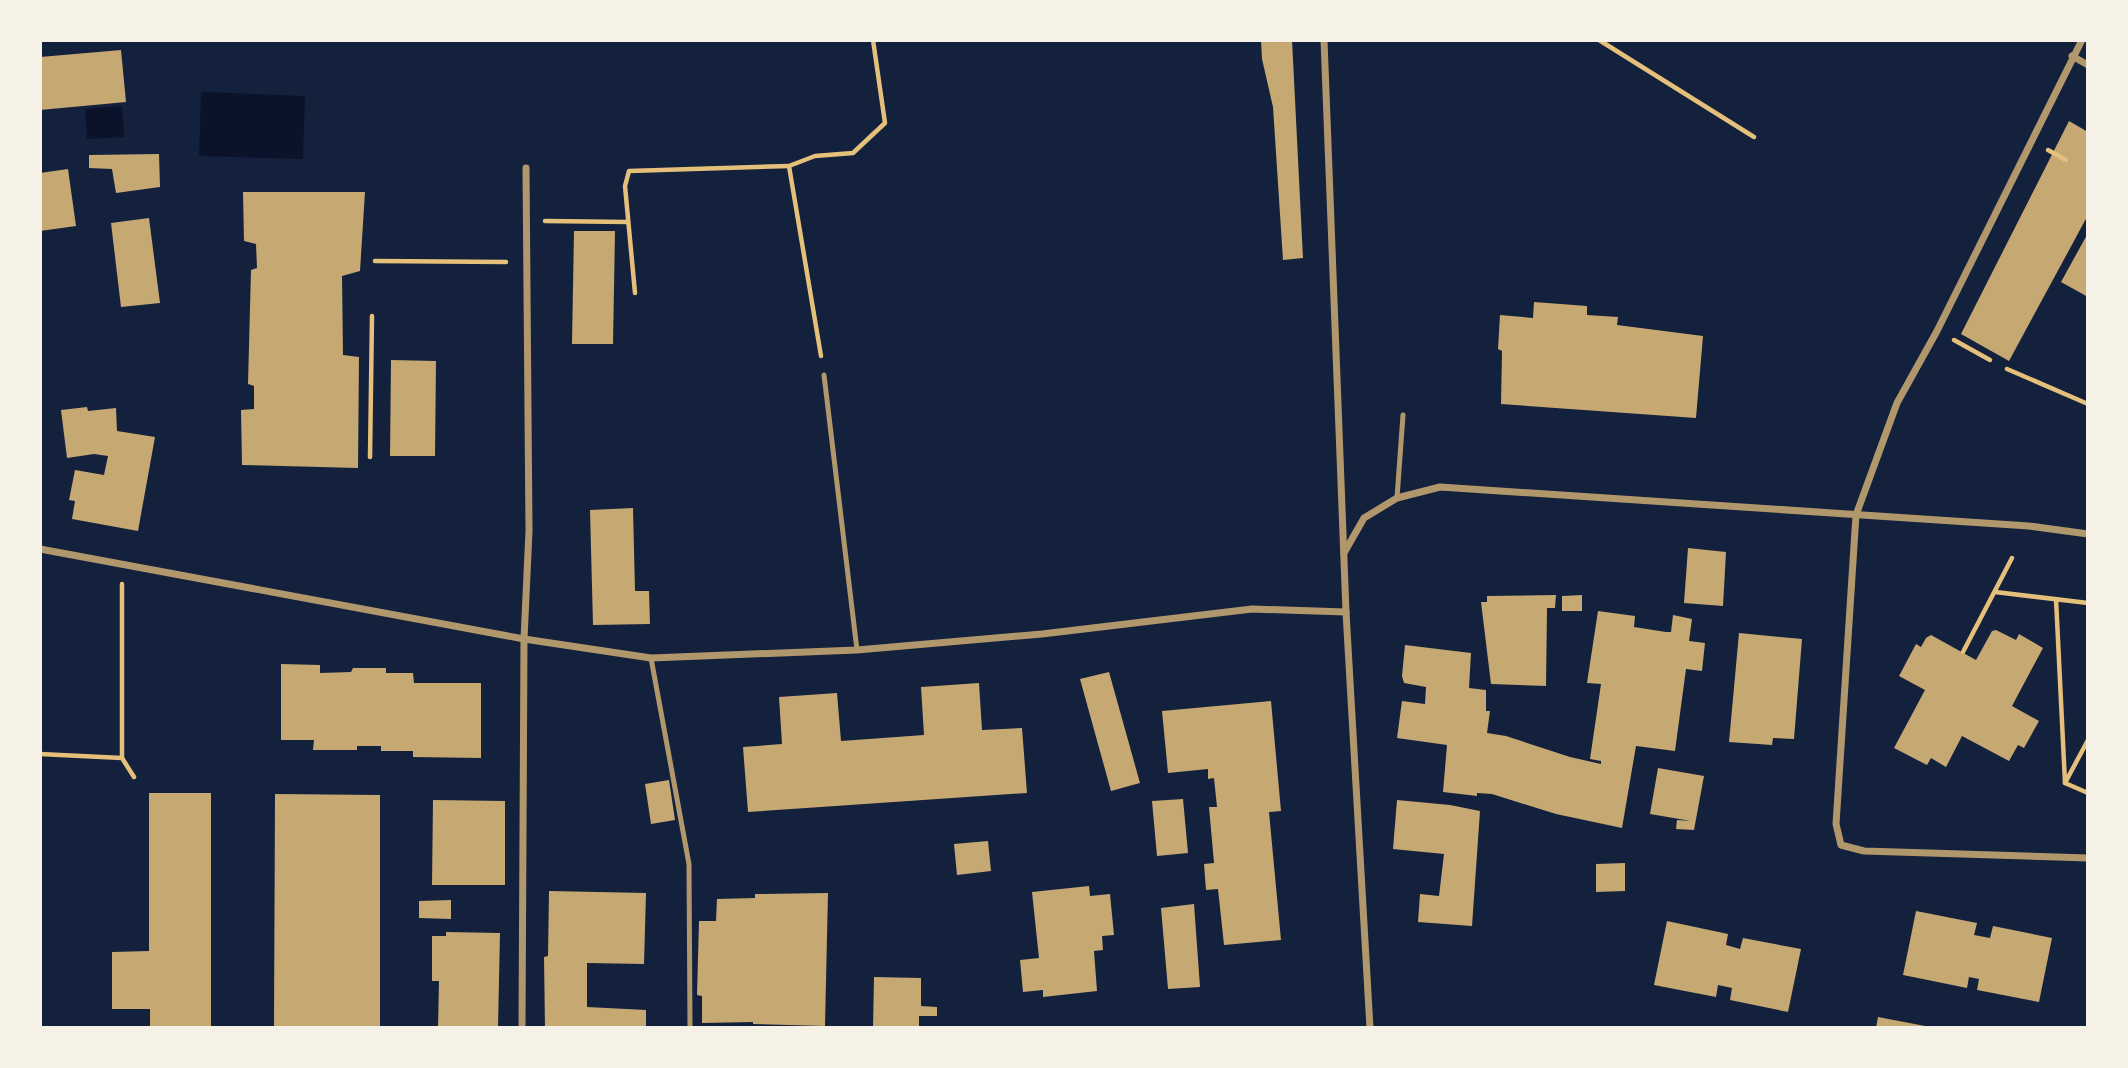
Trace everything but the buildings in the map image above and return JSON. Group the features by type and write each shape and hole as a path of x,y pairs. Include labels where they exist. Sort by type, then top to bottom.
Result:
{"street":[{"path":"1324,40 1346,612 1370,1028"},
{"path":"2082,40 1937,331 1897,403 1856,515 1836,824 1841,845 1864,850 2088,858"},
{"path":"2072,56 2088,65"},
{"path":"522,1028 524,639 529,531 526,168"},
{"path":"1344,553 1364,518 1397,498 1440,486 2029,526 2088,534"},
{"path":"40,549 524,639 651,658 857,650 1042,634 1252,609 1346,612"}],"lane":[{"path":"824,374 857,650"},
{"path":"1397,498 1403,415"},
{"path":"651,658 689,864 690,1028"}],"path":[{"path":"635,293 625,186 629,172 789,166 815,156 853,153 885,123 873,40"},
{"path":"1599,40 1754,137"},
{"path":"789,166 824,374"},
{"path":"527,221 628,222"},
{"path":"375,261 527,262"},
{"path":"370,457 372,316"},
{"path":"1937,331 1990,360"},
{"path":"2007,369 2088,404"},
{"path":"1963,652 2012,558"},
{"path":"125,565 121,591 122,758 134,776"},
{"path":"1995,592 2088,603"},
{"path":"2056,599 2065,783"},
{"path":"2065,783 2088,740"},
{"path":"40,754 122,758"},
{"path":"2065,783 2088,793"}],"water":[{"path":"201,92 305,96 303,159 199,156"},
{"path":"122,106 124,137 87,139 85,109"}]}
